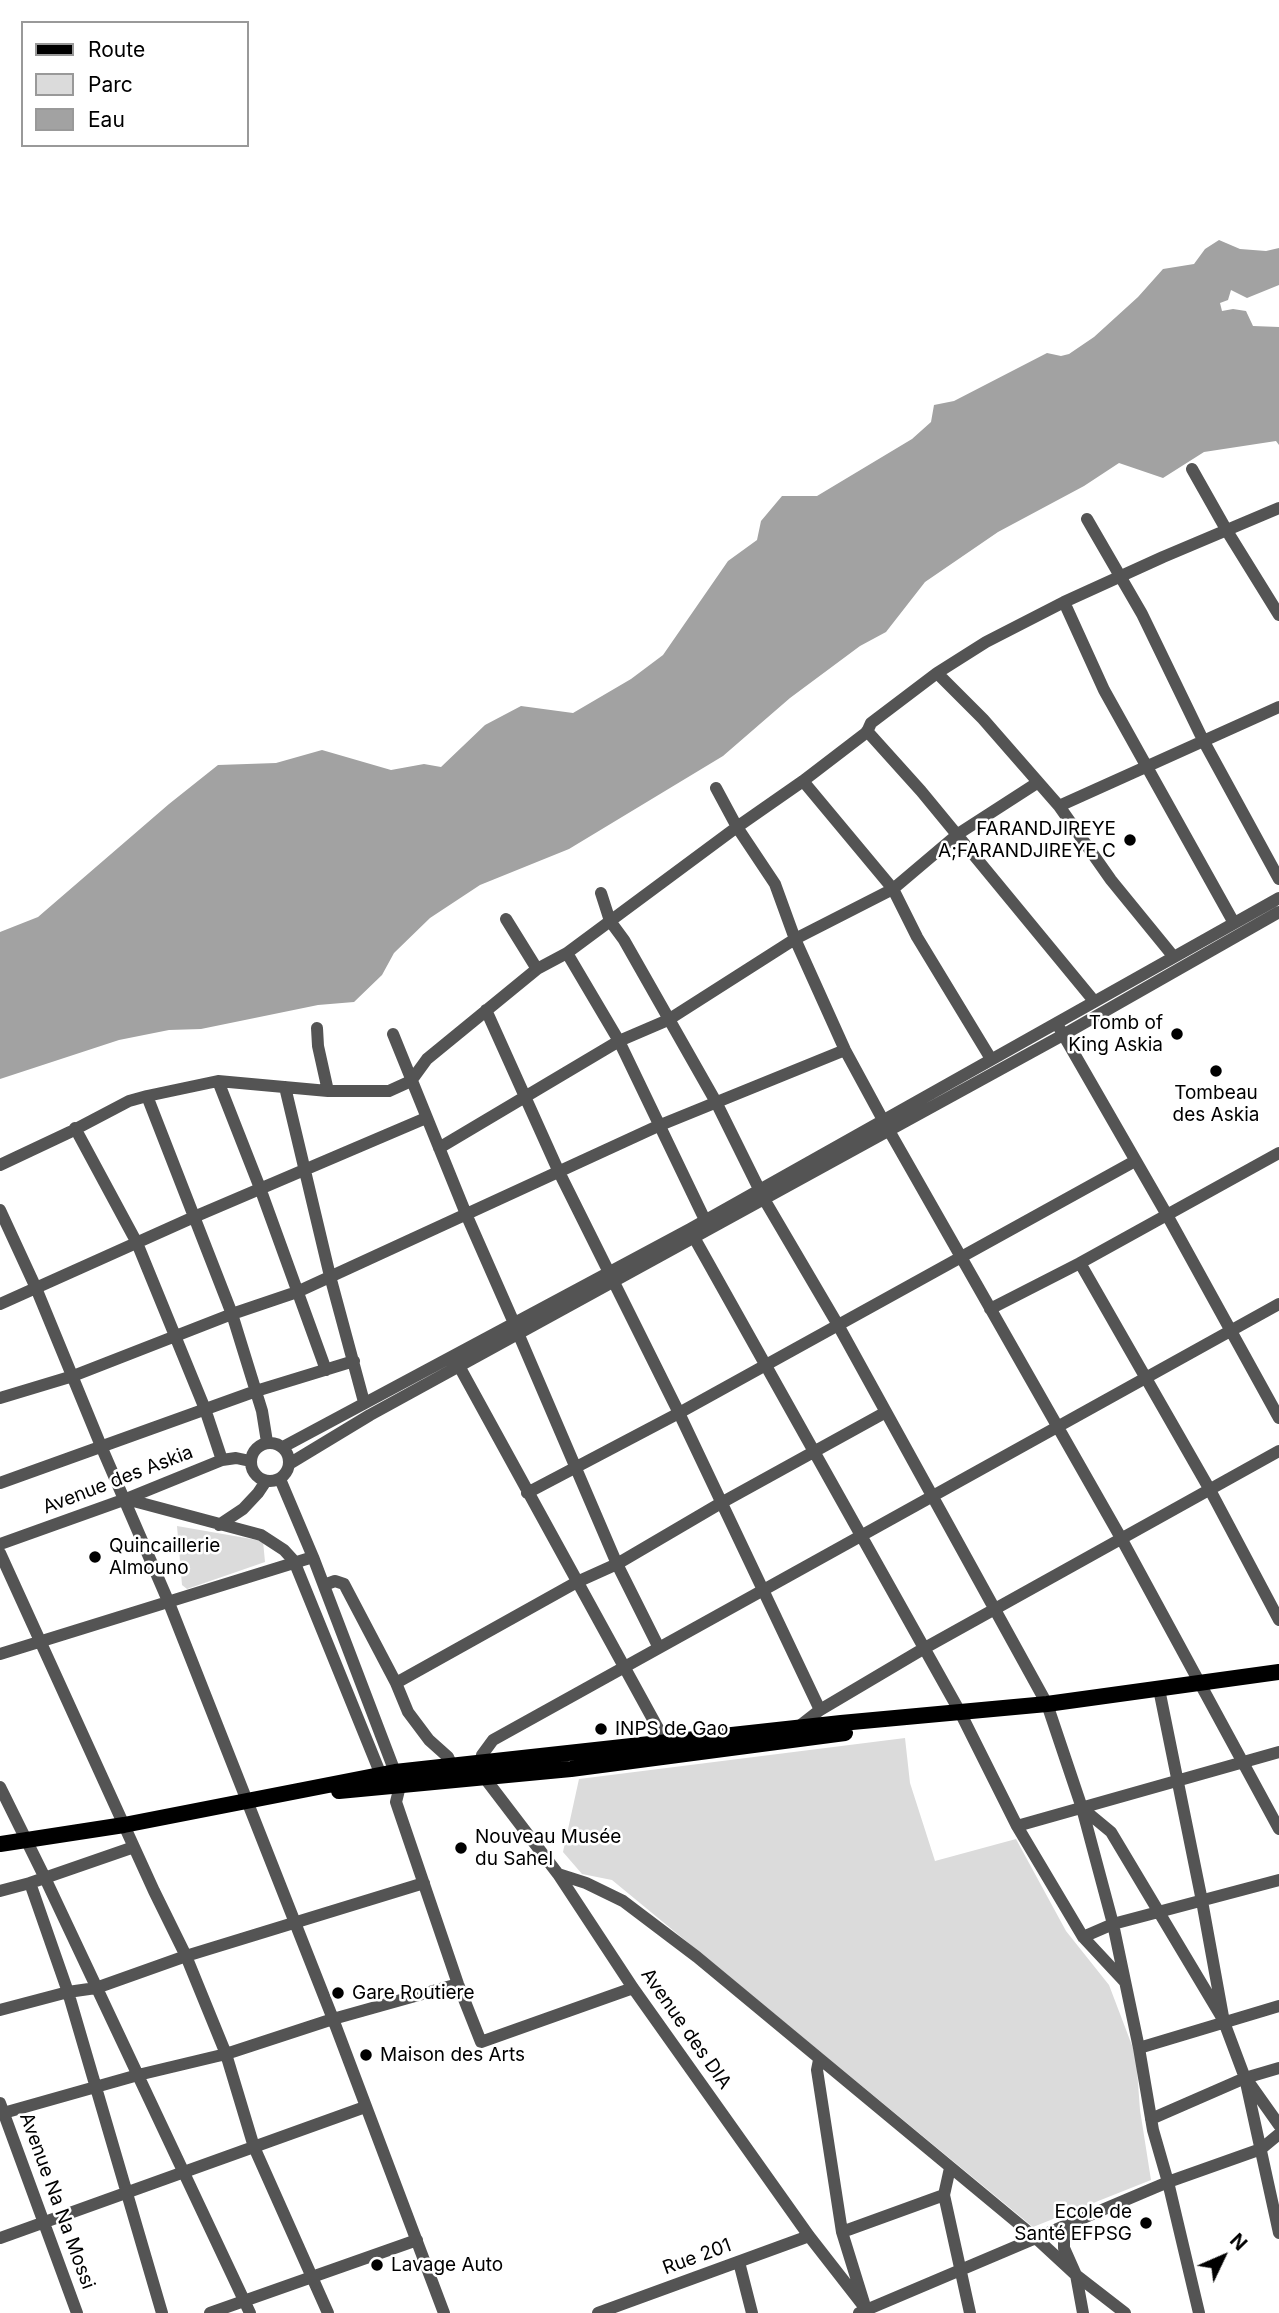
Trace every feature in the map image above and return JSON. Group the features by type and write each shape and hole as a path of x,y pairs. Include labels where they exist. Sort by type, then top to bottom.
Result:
{"main road":[{"path":"0,1844 124,1825 281,1796 392,1784 646,1745 1047,1704 1279,1672"},
{"path":"392,1784 452,1766 482,1771 571,1769 812,1738 960,1712"}],"street":[{"path":"1192,469 1279,614"},
{"path":"0,1165 128,1101 218,1081 328,1091 389,1091 411,1081 427,1059 537,969 566,953 803,781 867,732 871,723 937,673 986,642 1064,602 1279,508"},
{"path":"1087,519 1142,614 1203,740 1279,879"},
{"path":"1064,602 1104,690 1234,923"},
{"path":"937,673 983,719 1059,806 1111,880 1173,956"},
{"path":"1059,806 1279,707"},
{"path":"867,732 958,834 1094,1002"},
{"path":"803,781 893,889 917,937 990,1059"},
{"path":"439,1148 619,1041 668,1020 795,939 893,889 958,834 1037,783"},
{"path":"716,788 737,827 775,884 795,939 845,1050 885,1125 1121,1538 1279,1829"},
{"path":"601,893 610,921 624,940 716,1102 761,1194 838,1325 1047,1704 1082,1808 1114,1924 1152,2119 1199,2313"},
{"path":"885,1125 990,1059 1060,1029 1094,1002 1279,898"},
{"path":"283,1447 364,1402 516,1328 1060,1029 1279,912"},
{"path":"506,919 537,969"},
{"path":"566,953 619,1041 705,1220"},
{"path":"486,1010 558,1170 679,1413 820,1710"},
{"path":"317,1028 318,1046 328,1091"},
{"path":"1060,1029 1279,1418"},
{"path":"393,1034 466,1214 617,1564 659,1648"},
{"path":"0,1398 73,1376 232,1314 297,1292 558,1170 845,1050"},
{"path":"218,1081 326,1370"},
{"path":"285,1087 330,1276 364,1402"},
{"path":"146,1096 232,1314 256,1391 267,1442"},
{"path":"0,1304 260,1188 426,1118"},
{"path":"75,1128 137,1243 205,1409 222,1460"},
{"path":"990,1309 1080,1263 1279,1153"},
{"path":"527,1493 679,1413 1135,1161"},
{"path":"692,1233 705,1220 761,1194"},
{"path":"0,1210 36,1288 169,1603 333,2019 444,2313"},
{"path":"692,1233 960,1712 1017,1826 1083,1937 1125,1981"},
{"path":"1080,1263 1210,1490 1279,1620"},
{"path":"482,1771 486,1747 493,1740 1279,1304"},
{"path":"289,1464 459,1366 516,1328"},
{"path":"0,1483 256,1391 354,1361"},
{"path":"459,1366 666,1743"},
{"path":"396,1683 577,1583 617,1564 886,1412"},
{"path":"219,1525 243,1508 273,1480 288,1470 289,1458 283,1447 267,1442 255,1448 250,1461 254,1474 273,1480 313,1557 458,1984 481,2042 633,1988"},
{"path":"796,1729 820,1710 923,1649 1279,1451"},
{"name":"Avenue des Askia","path":"0,1544 125,1499 222,1460 236,1458 250,1461"},
{"path":"125,1499 261,1535 273,1541 294,1561 392,1784"},
{"path":"0,1553 186,1956 226,2054 254,2147 328,2313"},
{"path":"0,1654 313,1557"},
{"path":"324,1585 335,1581 344,1584 413,1720 429,1741 448,1757 452,1766"},
{"path":"1159,1689 1224,2022 1245,2078 1279,2233"},
{"path":"1017,1826 1279,1752"},
{"name":"Avenue des DIA","path":"482,1771 558,1874 633,1988 865,2312"},
{"path":"0,1787 248,2307"},
{"path":"1082,1808 1111,1832 1224,2022"},
{"path":"0,1891 30,1884 134,1847"},
{"path":"558,1874 586,1883 623,1901 697,1957 1037,2239 1076,2275 1125,2313"},
{"path":"1083,1937 1114,1924 1279,1880"},
{"path":"0,2010 68,1992 96,1988 186,1956 424,1883"},
{"path":"30,1884 68,1992 162,2313"},
{"path":"1,2110 226,2054 333,2019 458,1984"},
{"path":"1139,2048 1279,2006"},
{"path":"819,2060 817,2070 842,2232 865,2312 1168,2182 1261,2149 1279,2134"},
{"path":"1152,2119 1245,2078 1279,2068"},
{"path":"1245,2078 1279,2125"},
{"path":"0,2238 365,2107"},
{"name":"Avenue Na Na Mossi","path":"1,2110 77,2313"},
{"path":"950,2168 944,2195 970,2313"},
{"path":"842,2232 944,2195"},
{"path":"1064,2227 1064,2248 1076,2275 1083,2313"},
{"name":"Rue 201","path":"598,2313 630,2308 809,2236"},
{"path":"210,2313 248,2307 312,2277 417,2240"},
{"path":"739,2262 752,2313"}],"green space":[{"path":"177,1526 263,1541 265,1562 187,1589 182,1585"},
{"path":"905,1738 910,1783 935,1861 1016,1839 1066,1931 1109,1985 1136,2056 1140,2110 1151,2180 1033,2227 612,1880 582,1874 563,1852 579,1779"}],"water":[{"path":"1219,240 1240,249 1266,251 1279,248 1279,285 1247,298 1231,290 1228,300 1220,303 1222,311 1246,311 1253,326 1279,327 1279,445 1276,441 1204,452 1163,478 1119,463 1084,486 998,532 925,582 886,632 860,646 790,698 723,756 569,849 480,885 430,918 394,953 382,975 354,1002 318,1005 201,1029 169,1030 119,1040 0,1079 0,932 38,917 218,765 276,763 322,750 391,770 424,764 441,767 485,725 521,706 573,713 631,679 663,655 728,561 757,540 761,521 782,496 817,496 912,439 931,422 934,405 954,401 1047,353 1061,356 1069,354 1094,337 1138,297 1163,269 1194,264 1205,249"}],"place":[{"name":"FARANDJIREYE A;FARANDJIREYE C","path":"1130,840"},
{"name":"Tomb of King Askia","path":"1177,1034"},
{"name":"Tombeau des Askia","path":"1216,1071"},
{"name":"Quincaillerie Almouno","path":"95,1557"},
{"name":"INPS de Gao","path":"601,1729"},
{"name":"Nouveau Musée du Sahel","path":"461,1848"},
{"name":"Gare Routiere","path":"338,1993"},
{"name":"Maison des Arts","path":"366,2055"},
{"name":"Ecole de Santé EFPSG","path":"1146,2223"},
{"name":"Lavage Auto","path":"377,2265"}]}
